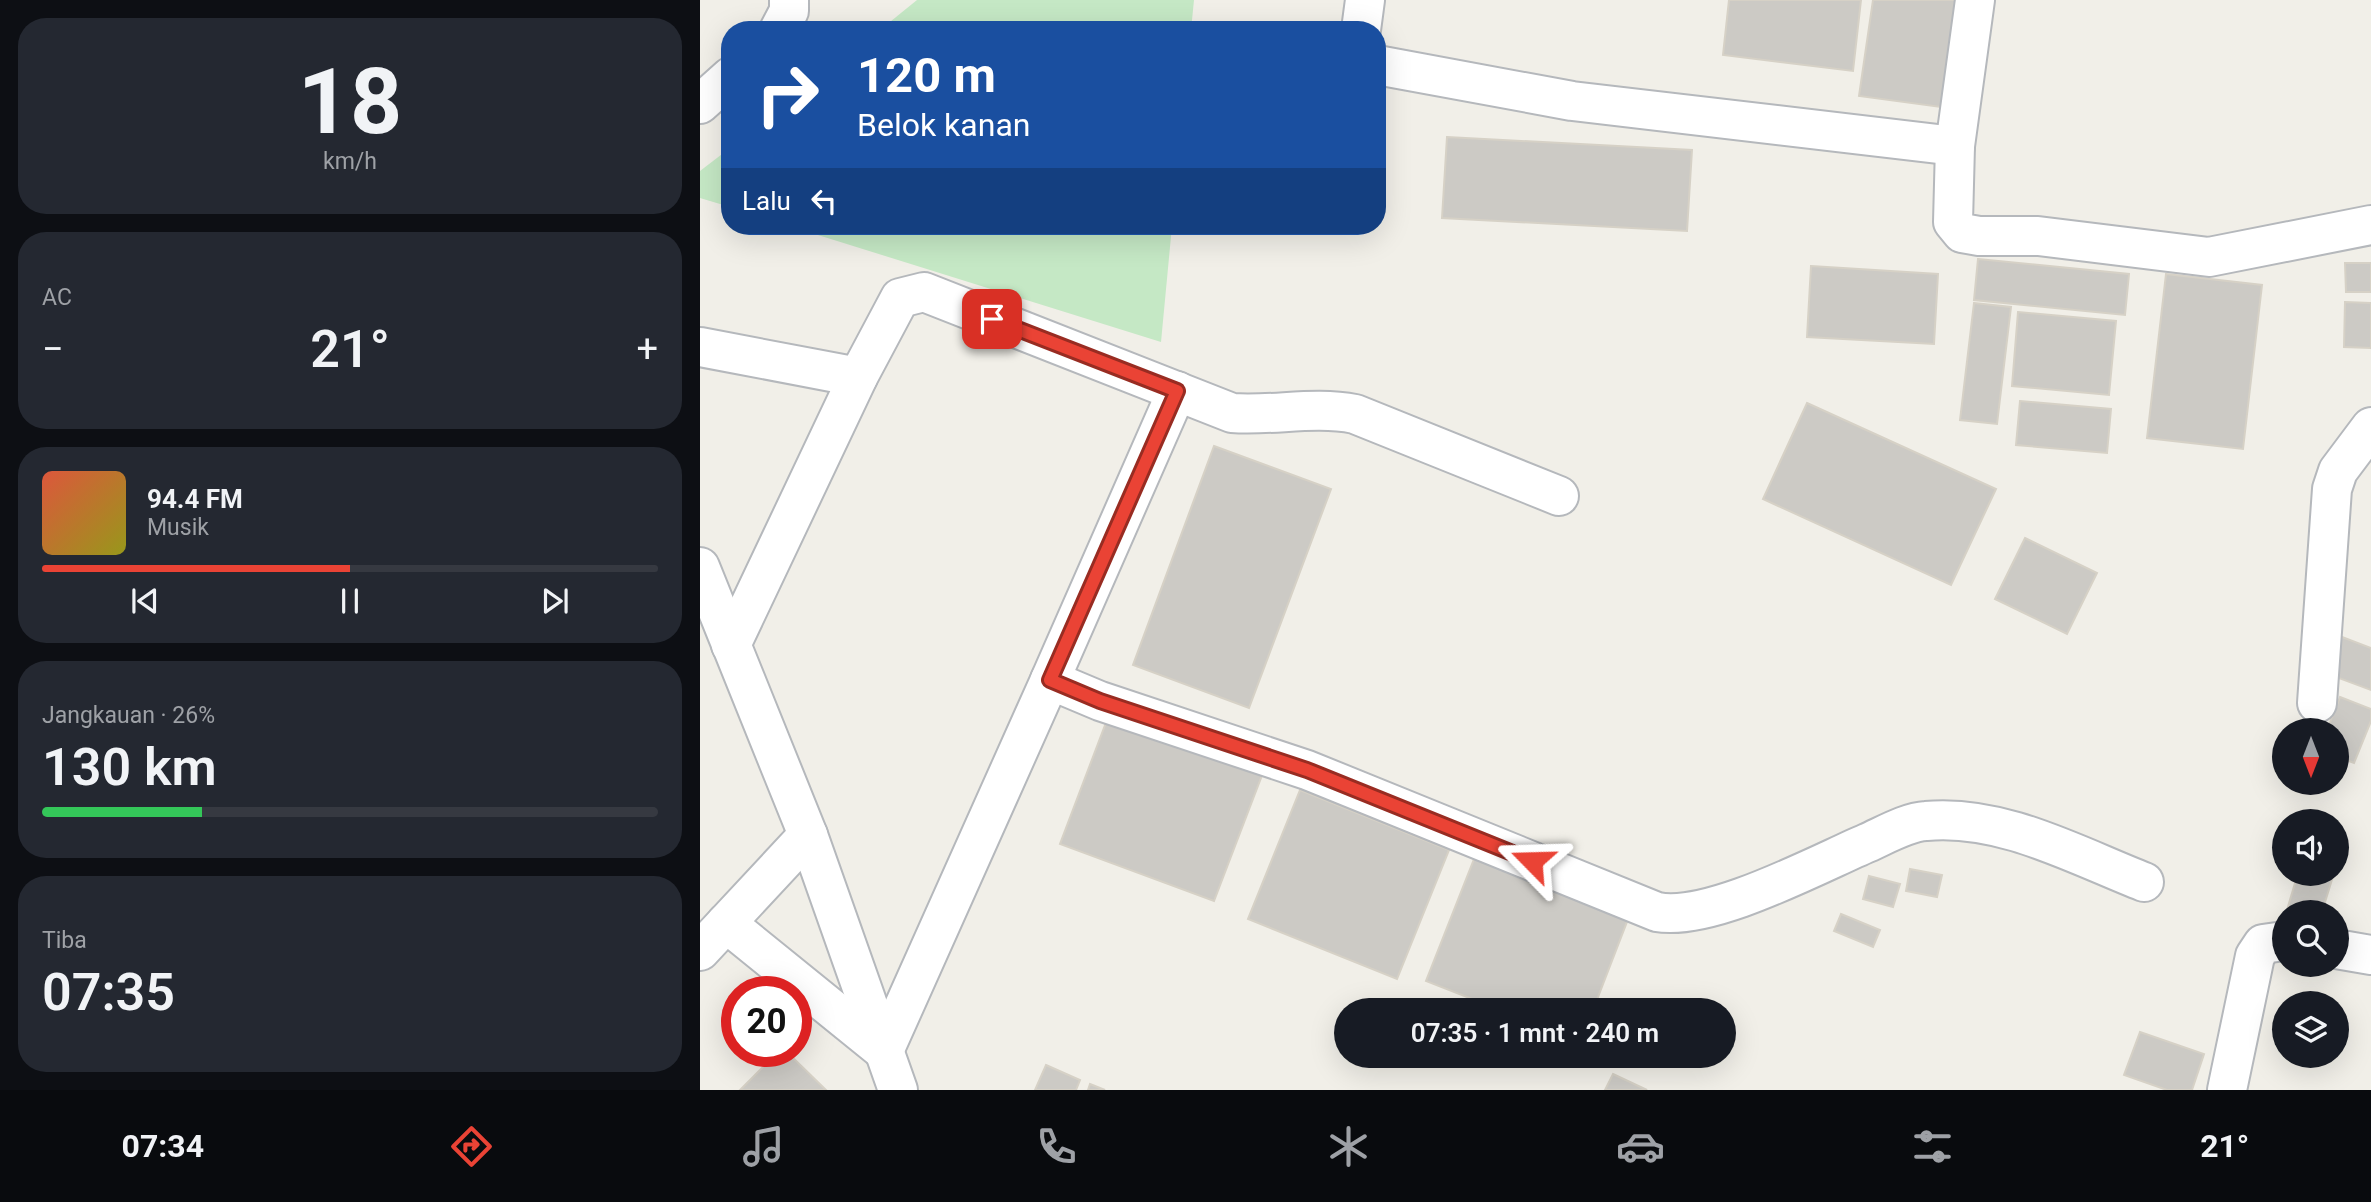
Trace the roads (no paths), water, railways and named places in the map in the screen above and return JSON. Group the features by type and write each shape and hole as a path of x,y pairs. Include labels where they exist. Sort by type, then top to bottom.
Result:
{"street":[{"path":"784,21 789,11 789,0"},
{"path":"1362,21 1365,0"},
{"path":"1975,0 1955,146 1953,222 1962,233 2038,236 2209,257 2371,225"},
{"path":"1386,67 1572,101 1955,146"},
{"path":"700,104 721,85"},
{"path":"731,645 858,377 900,298 924,292 1232,413 1254,415 1330,409 1355,414 1559,496"},
{"path":"700,347 858,377"},
{"path":"884,1051 1177,391"},
{"path":"2317,703 2332,489 2338,471 2371,427"},
{"path":"700,567 808,835 898,1090"},
{"path":"1050,680 1100,701 1307,770 1657,912 1673,915 1754,892 1923,821 1960,820 2011,830 2144,882"},
{"path":"700,951 808,835"},
{"path":"726,923 884,1051"},
{"path":"2227,1090 2255,956 2263,944 2272,943"},
{"path":"2349,951 2371,955"}]}
